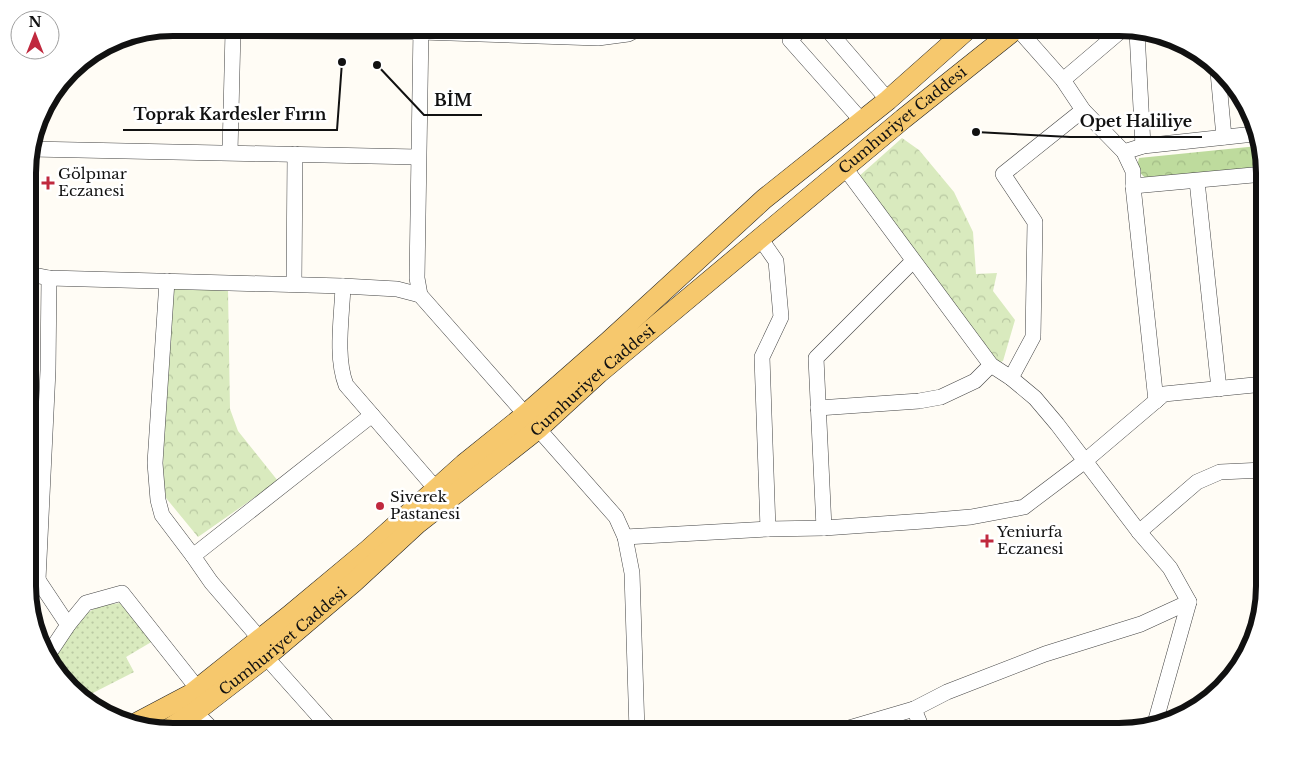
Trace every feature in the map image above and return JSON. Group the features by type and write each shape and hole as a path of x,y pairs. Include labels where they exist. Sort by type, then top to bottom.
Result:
{"main road":[{"name":"Cumhuriyet Caddesi","path":"143,719 171,705 264,648 353,583 532,422 608,342 764,198 888,100 960,36"},
{"name":"Cumhuriyet Caddesi","path":"178,723 195,712 368,550 464,464 532,422 599,373 760,238 1007,36"}],"street":[{"path":"230,152 233,36"},
{"path":"421,36 417,278 420,295 616,517 625,537 632,573 637,723"},
{"path":"554,36 598,38 613,36"},
{"path":"794,36 790,40 862,120"},
{"path":"833,36 888,100"},
{"path":"1024,36 1063,80 1083,110 1124,152 1133,171 1156,401"},
{"path":"1063,80 1115,36"},
{"path":"1137,37 1143,146"},
{"path":"1219,79 1224,137"},
{"path":"1011,378 1033,336 1035,222 1003,174 1083,110"},
{"path":"1124,152 1143,146 1250,134"},
{"path":"39,149 230,152 418,158"},
{"path":"294,284 295,154"},
{"path":"845,168 991,365 1011,378 1035,398 1170,568 1189,602 1157,717"},
{"path":"1133,186 1255,175"},
{"path":"1197,181 1219,389"},
{"path":"760,238 776,261 782,317 762,357 768,529"},
{"path":"824,528 816,358 913,261"},
{"path":"36,275 49,278 344,286 398,289 420,295"},
{"path":"36,540 48,370 49,278"},
{"path":"167,281 155,463 158,500 162,515 211,582 325,723"},
{"path":"344,286 341,372 346,385 436,489"},
{"path":"818,408 919,401 941,397 975,381 991,365"},
{"path":"625,537 768,529 824,528 971,517 1024,507 1085,460 1164,394 1255,385"},
{"path":"193,556 372,415"},
{"path":"1140,532 1196,482 1220,472 1255,470"},
{"path":"36,586 68,625"},
{"path":"52,649 86,603 122,592 198,689"},
{"path":"869,722 914,709 947,692 1045,654 1141,624 1189,602"},
{"path":"171,705 195,712 205,723"},
{"path":"914,709 919,722"}],"green space":[{"path":"902,138 919,150 954,192 973,232 976,274 997,273 993,291 1015,320 1003,361 998,363 857,178"},
{"path":"1253,147 1255,168 1148,180 1140,173 1138,168 1139,158"},
{"path":"174,289 228,289 230,409 238,431 278,481 198,537 166,498 163,477 164,398 170,314"},
{"path":"120,603 153,641 126,657 134,672 90,694 76,683 54,653 80,617 99,606"}],"place":[{"name":"Toprak Kardesler Fırın","path":"342,62"},
{"name":"BİM","path":"377,65"},
{"name":"Opet Haliliye","path":"976,132"},
{"name":"Gölpınar Eczanesi","path":"48,183"},
{"name":"Siverek Pastanesi","path":"380,506"},
{"name":"Yeniurfa Eczanesi","path":"987,541"}]}
